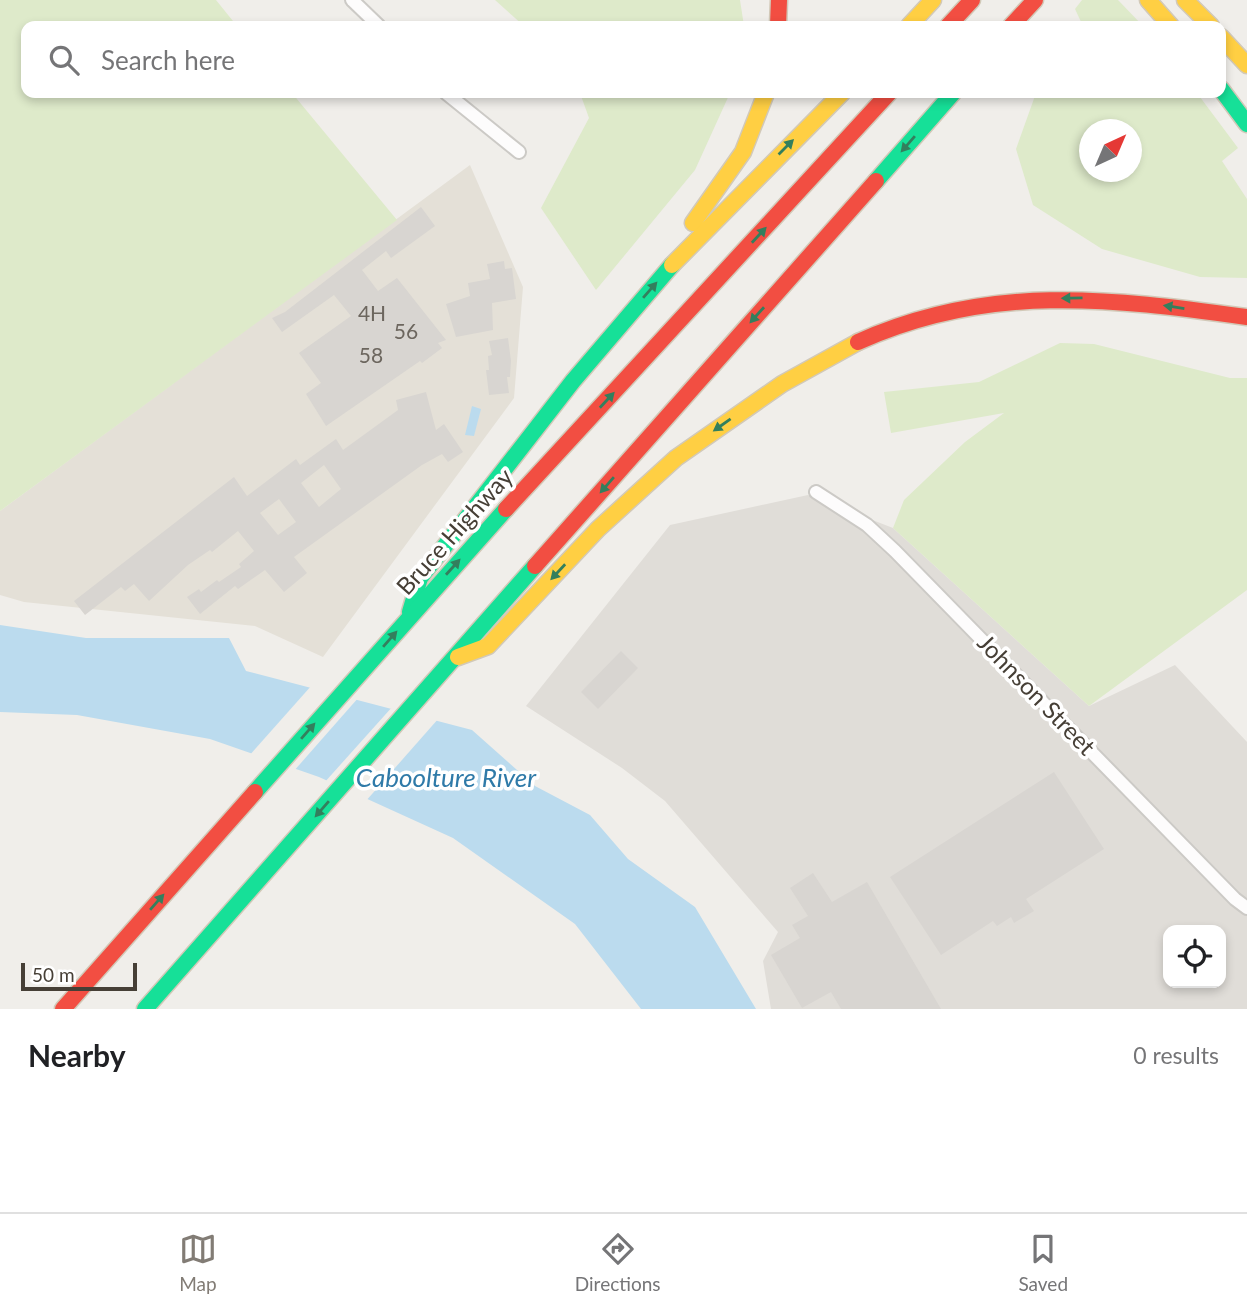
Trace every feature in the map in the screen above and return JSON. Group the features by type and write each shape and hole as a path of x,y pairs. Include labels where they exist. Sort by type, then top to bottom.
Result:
{"main road":[{"path":"778,21 779,0"},
{"path":"914,21 933,0"},
{"path":"952,21 971,0"},
{"path":"1015,21 1034,0"},
{"path":"1148,0 1167,21"},
{"path":"1185,0 1205,21"},
{"path":"1226,42 1247,65"},
{"path":"1226,96 1247,124"},
{"path":"670,266 681,239 722,186 743,152 764,98"},
{"path":"408,618 420,578 570,384 670,266 837,98"},
{"name":"Bruce Highway","path":"63,1009 408,618 884,98"},
{"path":"145,1009 949,98"},
{"path":"456,658 488,646 598,529 676,458 782,384 857,342 936,315 972,306 1023,300 1095,298 1247,317"}],"street":[{"path":"352,0 374,21"},
{"path":"452,98 519,152"},
{"name":"Johnson Street","path":"816,492 867,525 895,551 1235,899 1247,908"}],"shaded area":[{"path":"470,165 523,287 514,398 323,657 255,626 24,602 0,595 0,511"},
{"path":"808,495 893,528 1089,706 1175,665 1247,742 1247,1009 771,1009 763,961 778,932 665,801 622,768 526,706 670,525"}],"green space":[{"path":"0,0 216,0 233,21 21,21 21,98 296,98 397,220 0,511"},
{"path":"495,0 740,0 743,21 518,21"},
{"path":"1082,0 1118,0 1138,21 1081,21 1075,9"},
{"path":"582,98 728,98 695,170 596,290 541,208 589,118"},
{"path":"1034,98 1201,98 1238,148 1222,161 1247,199 1247,278 1200,277 1102,249 1033,205 1016,149"},
{"path":"1060,343 1094,344 1230,378 1247,378 1247,590 1089,706 893,528 904,500 965,442 1004,413 891,433 884,392 979,382"}],"water":[{"path":"472,406 481,409 474,436 465,435"},
{"name":"Caboolture River","path":"0,625 86,638 229,638 246,671 472,730 535,786 590,815 628,859 695,907 756,1009 641,1009 575,924 453,838 319,777 210,739 77,715 0,712"}],"pier":[{"path":"312,685 359,697 293,772 249,756"},
{"path":"393,706 439,718 365,802 324,783"}],"building":[{"path":"421,207 435,226 391,258 386,251 362,270 378,291 397,278 446,340 438,343 442,348 422,363 420,361 326,426 306,394 321,383 299,353 351,316 334,295 282,332 272,318 285,312"},
{"path":"504,261 505,269 512,268 516,299 492,303 493,330 456,337 446,304 470,296 468,283 490,279 487,264"},
{"path":"508,338 511,361 510,377 507,377 509,393 489,395 486,370 489,370 488,356 492,355 489,341"},
{"path":"426,392 436,430 444,424 463,452 448,462 442,454 422,465 294,557 307,573 284,592 265,570 238,589 235,586 200,614 187,597 199,589 201,592 217,580 219,582 241,567 239,564 254,551 238,531 212,552 210,550 188,565 149,601 134,584 125,591 121,587 85,615 74,601 234,477 247,496 296,459 300,465 336,439 343,450 398,410 396,400","holes":["324,465 341,489 319,507 301,483","279,499 296,522 278,535 260,513"]},
{"path":"621,651 638,668 598,709 581,692"},
{"path":"1054,772 1104,849 1026,899 1034,911 1014,923 1011,917 997,926 993,921 941,955 890,877"},
{"path":"813,873 832,902 867,882 941,1009 841,1009 831,992 802,1008 771,955 800,938 792,925 808,916 790,888"}],"traffic: fast":[{"path":"1226,96 1247,124"},
{"path":"876,181 949,98"},
{"path":"410,612 420,578 573,381 672,265"},
{"path":"255,792 506,509"},
{"path":"145,1009 535,566"}],"traffic: slow":[{"path":"914,21 933,0"},
{"path":"1148,0 1167,21"},
{"path":"1185,0 1206,21"},
{"path":"1226,42 1247,65"},
{"path":"693,223 743,152 764,98"},
{"path":"672,265 837,98"},
{"path":"458,657 488,646 598,529 676,458 782,384 858,342"}],"traffic: jam":[{"path":"778,21 779,0"},
{"path":"953,21 972,0"},
{"path":"1016,21 1035,0"},
{"path":"506,509 884,98"},
{"path":"535,566 876,181"},
{"path":"858,342 907,323 1003,303 1098,301 1247,317"},
{"path":"63,1009 255,792"}]}
